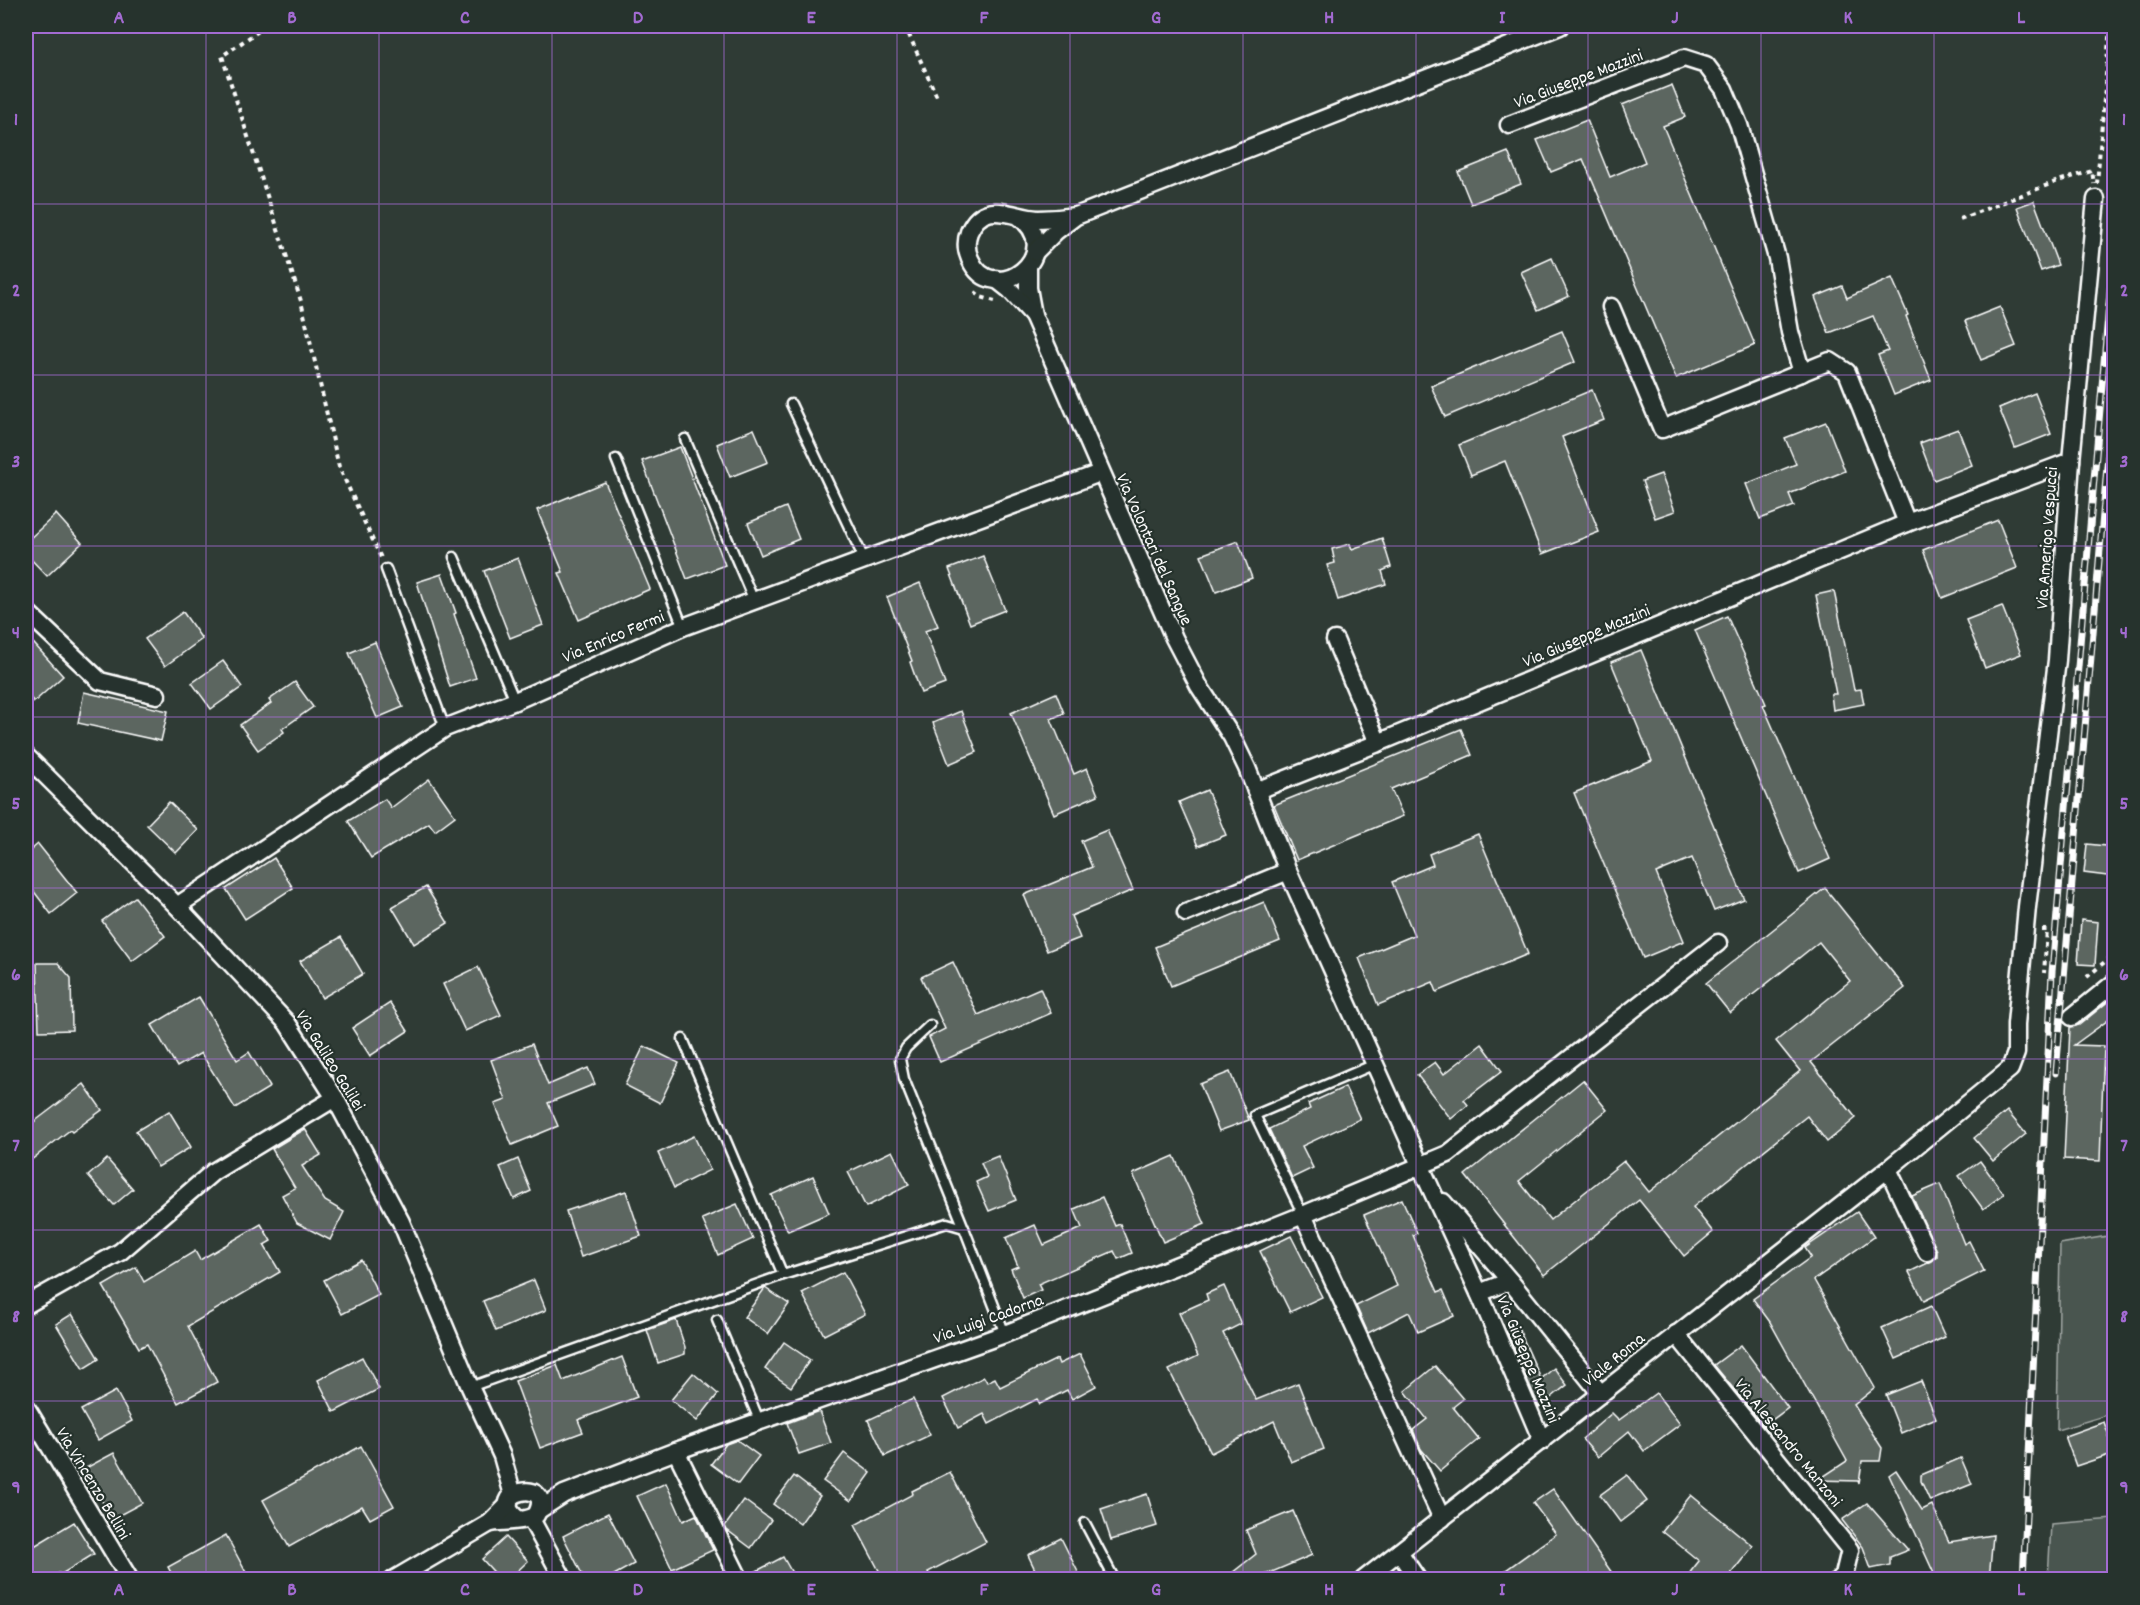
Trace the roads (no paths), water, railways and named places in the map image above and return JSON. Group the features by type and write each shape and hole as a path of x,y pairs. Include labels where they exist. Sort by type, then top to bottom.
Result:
{"street":[{"name":"Via Volontari del Sangue","path":"1033,315 1010,290 996,279 982,274 972,263 967,249 968,235 976,222 988,214 1003,211 1018,216 1049,219 1076,216 1560,26"},
{"name":"Via Giuseppe Mazzini","path":"1509,125 1684,58 1706,65 1724,89 1738,125 1777,258 1790,332 1802,373"},
{"name":"Via Amerigo Vespucci","path":"2016,1046 2027,907 2057,660 2071,461 2096,199"},
{"name":"Via Volontari del Sangue","path":"1018,216 1032,230 1035,239 1028,288 1033,315 1100,473 1174,638 1199,686 1232,737 1256,791"},
{"name":"Via Volontari del Sangue","path":"996,279 1016,276 1055,232 1076,216"},
{"path":"1611,307 1662,429 1830,361 1847,372 1907,523"},
{"name":"Via Giuseppe Mazzini","path":"1542,1441 1479,1293 1288,871 1256,791 1378,743 1808,563 2071,461"},
{"name":"Via Enrico Fermi","path":"177,906 445,728 514,701 683,627 1100,473"},
{"path":"26,611 100,681 157,694"},
{"path":"1335,640 1378,743"},
{"name":"Via Galileo Galilei","path":"26,756 177,906 287,1023 335,1098 401,1222 470,1387 521,1495"},
{"path":"1186,913 1288,871"},
{"path":"1421,1167 1448,1154 1718,943"},
{"path":"2072,1017 2115,983"},
{"name":"Viale Roma","path":"1363,1580 1888,1169 2010,1069 2016,1058 2016,1046"},
{"path":"26,1305 120,1252 213,1172 335,1098"},
{"name":"Via Luigi Cadorna","path":"490,1523 529,1516 564,1494 676,1451 1005,1334 1421,1167"},
{"path":"1888,1169 1927,1252"},
{"name":"Via Giuseppe Mazzini","path":"1430,1187 1510,1281 1601,1394"},
{"path":"1303,1215 1442,1519"},
{"name":"Via Giuseppe Mazzini","path":"1479,1293 1510,1281"},
{"name":"Via Alessandro Manzoni","path":"1676,1334 1850,1550 1844,1575 1839,1580"},
{"name":"Via Vincenzo Bellini","path":"26,1407 130,1580"},
{"path":"676,1451 740,1580"},
{"name":"Via Luigi Cadorna","path":"393,1580 490,1523 521,1495 564,1494"},
{"path":"521,1495 538,1497 529,1516 512,1515 521,1495"},
{"path":"529,1516 564,1580"},
{"path":"1399,1552 1418,1580"}],"lane":[{"path":"792,405 864,559"},
{"path":"685,439 754,601"},
{"path":"616,459 683,627"},
{"path":"454,557 514,701"},
{"path":"386,569 445,728"},
{"path":"930,1026 906,1048 900,1059 904,1079 1005,1334"},
{"path":"683,1039 783,1275"},
{"path":"1303,1215 1255,1115 1375,1064"},
{"path":"470,1387 783,1275 947,1223 964,1228"},
{"path":"717,1320 759,1420"},
{"path":"1085,1523 1114,1580"}],"railway":[{"path":"2023,1580 2052,972 2114,245"},
{"path":"2056,1073 2114,383"}]}
